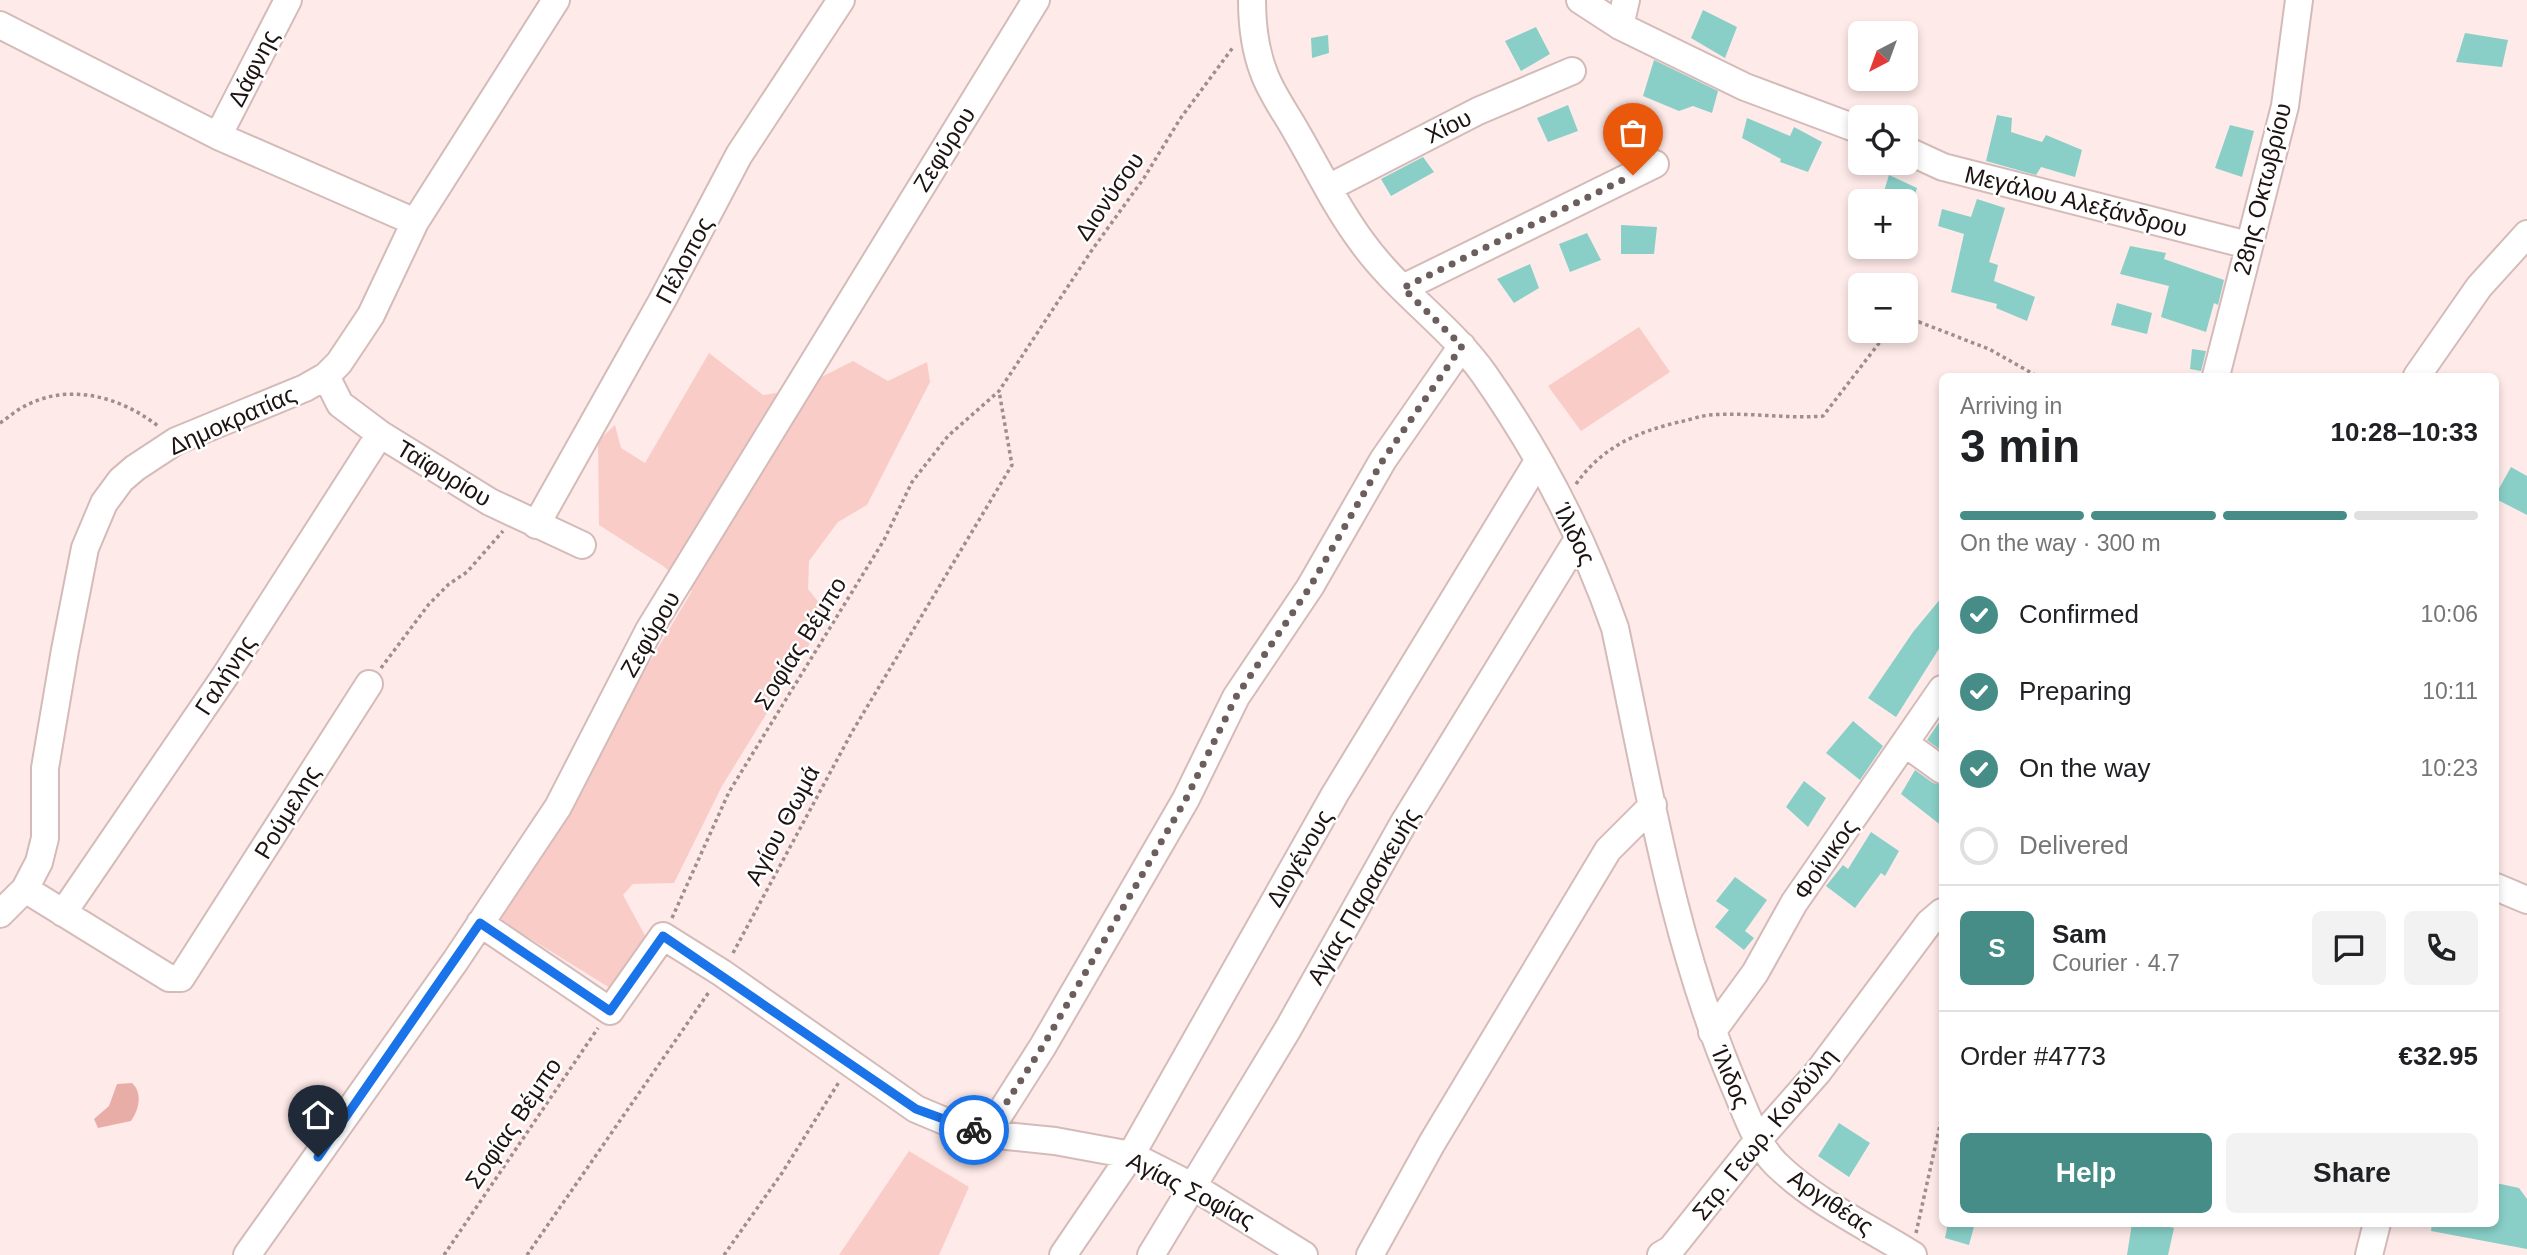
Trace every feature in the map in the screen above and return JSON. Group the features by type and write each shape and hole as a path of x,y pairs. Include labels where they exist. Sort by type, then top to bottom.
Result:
{"street":[{"name":"Δάφνης","path":"218,136 288,0"},
{"name":"Δημοκρατίας","path":"0,914 25,889 39,862 45,838 45,768 85,548 110,493 135,468 176,441 284,397 326,376 349,351 371,315 415,222 556,0"},
{"name":"Πέλοπος","path":"525,519 663,299 739,155 841,0"},
{"name":"Ζεφύρου","path":"247,1255 558,807 649,630 1036,0"},
{"path":"1580,0 1620,26 1745,87 1848,126"},
{"path":"1620,26 1626,0"},
{"name":"28ης Οκτωβρίου","path":"2217,373 2285,106 2299,0"},
{"name":"Ίλιδος","path":"1252,12 1264,73 1328,188 1362,243 1462,346 1484,374 1538,461 1602,589 1615,628 1679,927 1712,1032 1758,1140"},
{"path":"0,24 218,136 415,222"},
{"name":"Χίου","path":"1328,188 1478,111 1572,71"},
{"name":"Μεγάλου Αλεξάνδρου","path":"1918,156 1943,167 2248,245"},
{"path":"1403,288 1655,164"},
{"path":"2419,373 2479,287 2527,234"},
{"path":"987,1133 1043,1046 1186,799 1236,697 1310,587 1383,460 1462,346"},
{"name":"Ταϊφυρίου","path":"326,376 340,404 380,434 490,502 582,545"},
{"name":"Γαλήνης","path":"63,913 225,676 380,434"},
{"name":"Διογένους","path":"1063,1255 1130,1155 1335,794 1538,461"},
{"name":"Αγίας Παρασκευής","path":"1151,1255 1288,1029 1403,824 1578,538"},
{"name":"Ρούμελης","path":"25,889 169,978 181,978 369,684"},
{"name":"Φοίνικος","path":"1712,1032 1755,973 1794,903 1939,694"},
{"path":"1906,744 1939,768"},
{"path":"1370,1255 1433,1143 1608,850 1653,804"},
{"path":"2499,888 2527,900"},
{"name":"Στρ. Γεωρ. Κονδύλη","path":"1661,1255 1671,1249 1758,1140 1818,1072 1929,923 1939,915"},
{"path":"480,923 610,1011 663,936"},
{"name":"Αγίας Σοφίας","path":"663,936 722,973 916,1109 954,1125 987,1133 1055,1141 1130,1155 1194,1187 1304,1255"},
{"name":"Αργιθέας","path":"1758,1140 1775,1163 1808,1190 1912,1254"},
{"path":"2369,1255 2376,1227"}],"path":[{"name":"Διονύσου","path":"999,391 1092,250 1144,178 1252,12"},
{"path":"1918,322 1989,349 2031,373"},
{"path":"1561,503 1585,470 1614,445 1647,430 1710,415 1790,419 1824,416 1879,343"},
{"name":"Σοφίας Βέμπο","path":"663,936 729,792 884,540 912,482 948,436 999,391"},
{"name":"Αγίου Θωμά","path":"527,1255 722,973 852,732 1012,466 999,391"},
{"path":"0,423 20,409 47,398 73,393 109,399 127,406 144,415 176,441"},
{"path":"369,684 429,604 449,584 467,572 494,543 525,519"},
{"name":"Σοφίας Βέμπο","path":"444,1255 610,1011"},
{"path":"724,1255 782,1173 850,1065"},
{"path":"1912,1254 1939,1130"}],"shaded area":[{"path":"1639,327 1670,372 1581,431 1548,386"},
{"path":"709,353 763,395 796,390 853,361 888,381 927,362 930,382 867,505 838,522 809,561 808,589 828,614 722,786 674,883 633,884 623,895 648,941 610,988 497,918 692,591 663,566 599,525 598,441 615,425 621,448 645,463"},
{"path":"132,1083 138,1092 139,1102 131,1121 98,1128 94,1119 109,1106 117,1084"},
{"path":"909,1151 969,1187 939,1255 839,1255"}],"building":[{"path":"1703,10 1737,27 1725,58 1691,38"},
{"path":"1536,27 1550,54 1521,71 1505,41"},
{"path":"2465,33 2508,40 2502,67 2456,62"},
{"path":"1328,35 1329,53 1312,58 1311,38"},
{"path":"1654,60 1718,91 1712,113 1693,106 1679,111 1643,96"},
{"path":"1568,105 1578,131 1548,142 1537,118"},
{"path":"1639,114 1655,145 1633,155 1617,124"},
{"path":"1997,115 2012,118 2011,132 2042,142 2046,135 2082,150 2075,177 2041,167 2036,175 1986,161"},
{"path":"1747,118 1790,136 1794,127 1822,142 1808,172 1780,162 1781,159 1742,138"},
{"path":"2230,125 2254,131 2242,177 2215,168"},
{"path":"1423,157 1434,172 1391,196 1381,179"},
{"path":"1889,175 1917,188 1917,189 1885,189"},
{"path":"1977,199 2005,208 1989,262 1998,265 1994,281 2035,297 2027,321 1996,308 1997,304 1951,292 1964,234 1938,226 1942,209 1971,217"},
{"path":"1621,225 1657,227 1654,254 1621,254"},
{"path":"1587,233 1601,260 1570,272 1559,244"},
{"path":"2130,246 2166,253 2164,259 2224,280 2218,305 2214,303 2206,332 2161,317 2169,286 2120,274"},
{"path":"1530,264 1539,288 1514,303 1497,279"},
{"path":"2117,303 2152,313 2147,334 2111,325"},
{"path":"2192,349 2206,351 2201,371 2190,369"},
{"path":"2511,467 2527,476 2527,515 2499,501 2499,489"},
{"path":"1939,601 1939,649 1896,717 1868,698 1913,632"},
{"path":"1853,721 1883,746 1860,780 1826,753"},
{"path":"1939,722 1939,749 1927,740"},
{"path":"1915,770 1939,784 1939,824 1901,794"},
{"path":"1804,781 1826,798 1808,827 1786,807"},
{"path":"1871,832 1899,851 1885,876 1881,873 1855,908 1826,886 1843,865 1848,869"},
{"path":"1735,877 1767,900 1745,931 1754,938 1744,950 1715,927 1729,910 1716,901"},
{"path":"1839,1123 1870,1143 1849,1177 1818,1156"},
{"path":"2499,1184 2519,1188 2527,1199 2527,1249 2431,1231 2432,1227 2499,1227"},
{"path":"1947,1227 1974,1227 1969,1245 1945,1238"},
{"path":"2131,1227 2174,1228 2168,1255 2127,1255"}],"way so far":[{"path":"974,1130 987,1133 1043,1046 1104,936 1186,799 1236,697 1310,587 1383,460 1462,346 1403,288 1633,175"}],"route":[{"path":"318,1157 480,923 610,1011 663,936 722,973 916,1109 954,1125 974,1130"}]}
